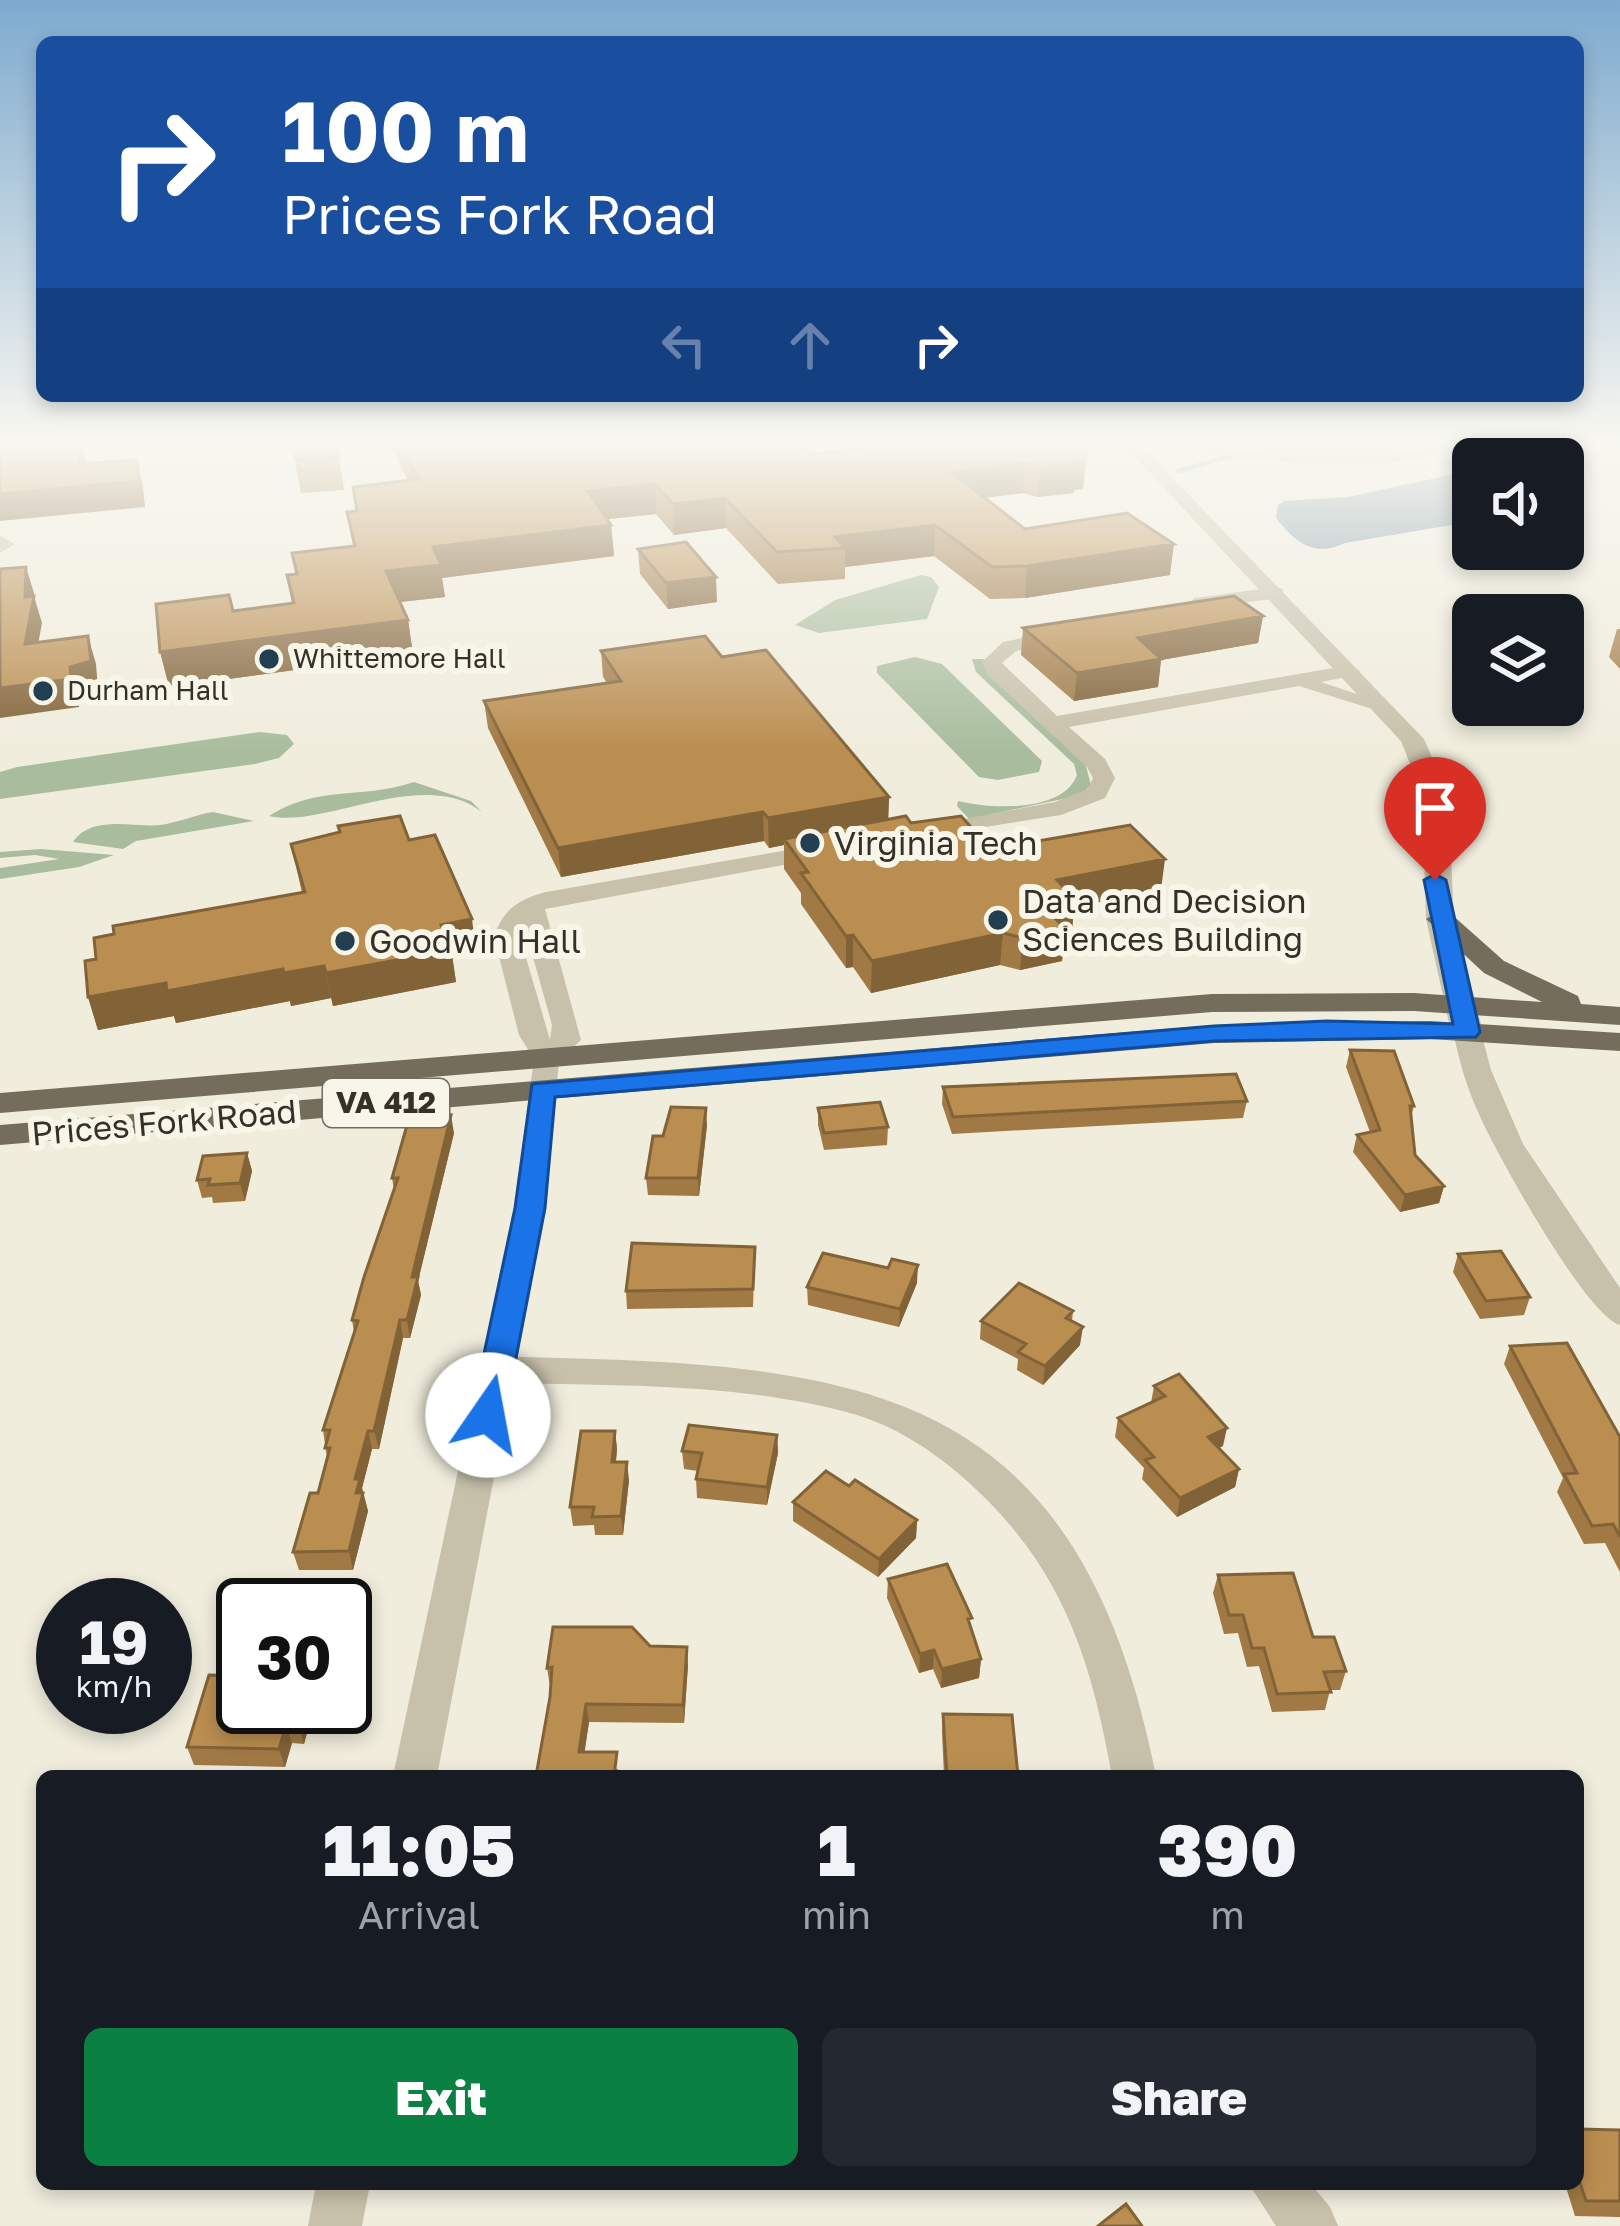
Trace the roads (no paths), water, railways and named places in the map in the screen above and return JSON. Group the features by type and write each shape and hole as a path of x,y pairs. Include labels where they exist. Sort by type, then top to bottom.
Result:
{"main road":[{"path":"1440,919 1514,980 1618,1025"},
{"name":"Prices Fork Road","path":"0,1102 1465,1018 1618,1025"},
{"name":"Prices Fork Road","path":"0,1136 544,1074"}],"street":[{"path":"1229,545 1412,739 1435,794 1440,919 1472,1058 1532,1187 1620,1313"},
{"path":"1175,608 1276,593"},
{"path":"899,837 1060,808 1097,794 1104,778 1101,769 995,670 993,658 1010,646 1076,631"},
{"path":"1054,723 1351,671"},
{"path":"1290,684 1382,706"},
{"path":"417,1770 530,1208 544,1074 567,1040 530,904 858,844"},
{"path":"497,1370 689,1375 769,1384 861,1402 929,1433 1012,1498 1070,1570 1099,1633 1133,1770"},
{"path":"334,2226 342,2190"},
{"path":"1281,2190 1311,2226"}],"place":[{"name":"Whittemore Hall","path":"269,659"},
{"name":"Durham Hall","path":"43,691"},
{"name":"Virginia Tech","path":"810,843"},
{"name":"Data and Decision Sciences Building","path":"998,920"},
{"name":"Goodwin Hall","path":"345,941"}]}
